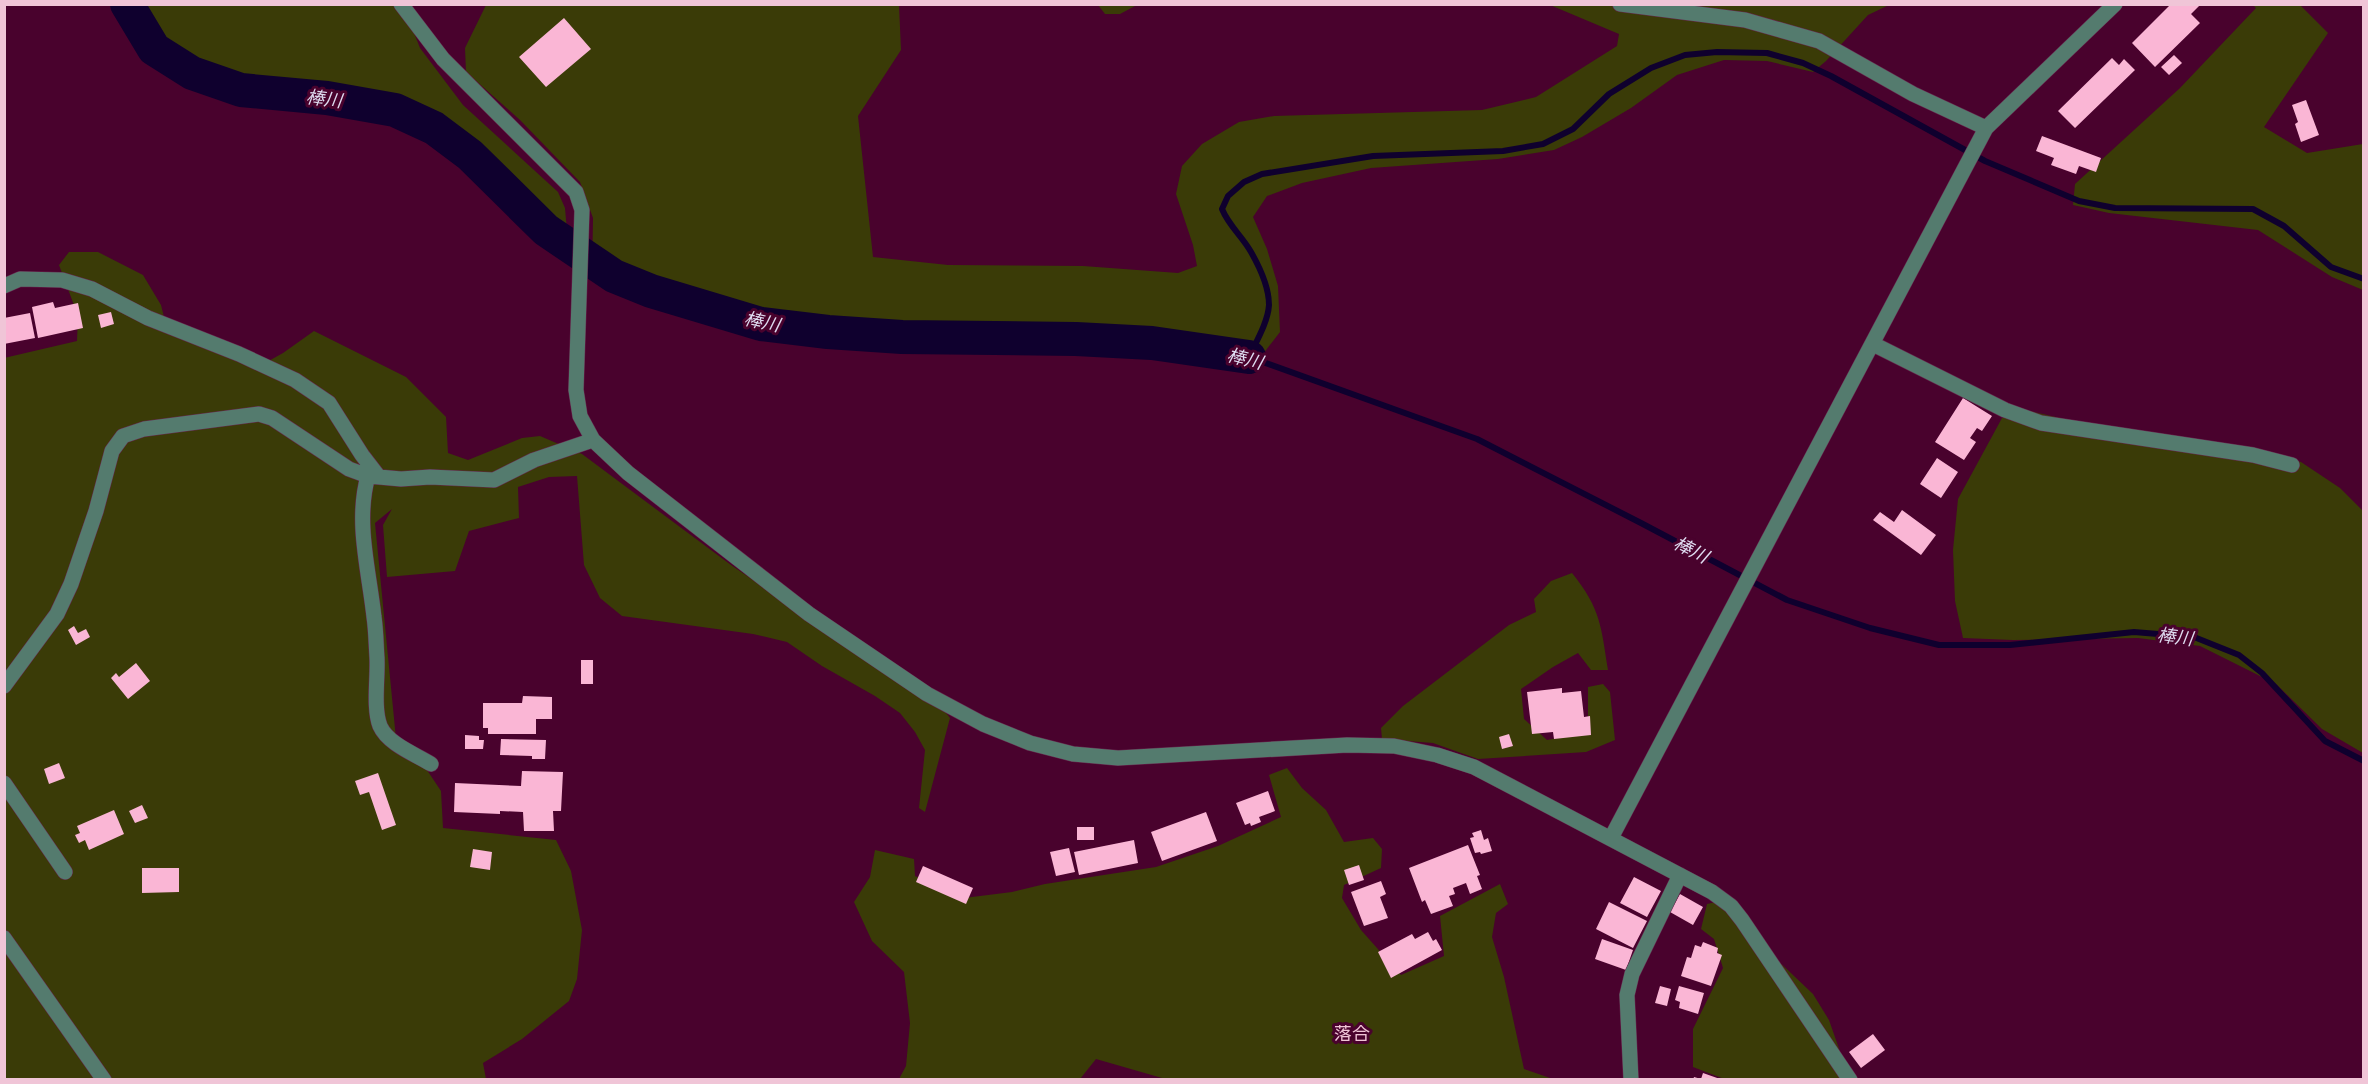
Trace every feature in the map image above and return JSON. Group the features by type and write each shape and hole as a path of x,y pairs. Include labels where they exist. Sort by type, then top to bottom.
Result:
{"street":[{"path":"401,4 443,58 576,192 582,210 576,390 580,416 593,440 628,473 809,614 927,694 983,724 1030,743 1073,754 1118,758 1347,745 1394,746 1437,755 1474,767 1712,892 1731,906 1843,1077"},
{"path":"1620,4 1744,20 1820,41 1913,94 1986,128"},
{"path":"1611,838 1986,128 2115,4"},
{"path":"4,286 20,279 62,280 92,289 148,318 239,354 295,380 329,403 374,476"},
{"path":"1873,344 2005,410 2041,423 2253,455 2292,465"},
{"path":"7,682 57,614 96,511 112,451 123,436 144,429 259,414 272,418 349,469 374,476 494,480 534,460 593,440"},
{"path":"374,476 364,491 363,536 375,618 377,714 381,728 387,737 431,764"},
{"path":"4,783 65,873"},
{"path":"1630,1080 1627,995 1636,964 1680,875"},
{"path":"4,938 104,1080"}],"shaded area":[{"path":"144,5 403,5 420,48 463,105 558,192 565,208 567,231 562,235 547,223 481,158 445,128 404,106 352,94 246,82 208,70 168,49"},
{"path":"486,5 899,5 901,50 858,116 873,257 948,265 1083,266 1178,273 1197,266 1193,245 1176,194 1182,166 1202,144 1239,122 1274,116 1482,110 1536,97 1617,46 1619,34 1550,5 1889,5 1868,15 1813,72 1767,61 1724,60 1677,75 1631,108 1582,137 1554,150 1498,159 1371,168 1302,183 1267,196 1253,217 1267,249 1278,286 1280,332 1263,354 1248,363 1152,352 1080,348 883,348 823,342 701,313 592,277 593,218 580,182 520,120 466,72 465,48"},
{"path":"1098,5 1137,5 1120,14 1105,14"},
{"path":"2253,5 2300,5 2328,33 2264,127 2307,153 2363,144 2363,290 2332,277 2258,230 2109,213 2073,205 2075,184 2180,88 2256,8"},
{"path":"69,252 98,252 143,275 161,305 168,333 256,368 283,353 314,331 406,377 446,417 448,453 468,460 522,438 540,436 582,454 731,565 943,709 950,718 925,812 919,808 925,750 900,713 875,696 822,666 787,642 753,634 622,616 600,598 584,565 577,476 549,477 518,487 519,518 469,531 455,571 387,577 383,525 392,509 375,523 397,749 425,767 441,791 443,828 556,840 571,871 582,930 577,979 569,1001 522,1039 483,1063 486,1079 5,1079 4,358 77,341 78,316 59,265"},
{"path":"2030,411 2069,420 2255,450 2301,462 2340,488 2363,511 2363,753 2322,729 2276,684 2200,646 2138,638 2013,640 1963,638 1955,601 1953,550 1958,499 2002,418"},
{"path":"1572,573 1589,597 1598,618 1608,670 1591,670 1578,653 1553,667 1521,689 1524,719 1547,740 1588,732 1588,687 1603,684 1610,692 1615,740 1586,752 1478,759 1433,743 1382,739 1381,728 1403,706 1509,625 1536,612 1534,599 1551,581"},
{"path":"1287,768 1302,788 1326,810 1344,842 1373,838 1382,849 1381,868 1344,885 1342,898 1361,930 1401,975 1444,956 1440,916 1500,884 1508,904 1496,913 1492,937 1504,977 1524,1069 1553,1079 1169,1080 1096,1059 1080,1079 899,1079 906,1066 910,1023 904,972 872,941 854,902 870,877 875,850 914,859 915,876 964,898 1156,867 1218,846 1281,817 1269,775"},
{"path":"1716,902 1813,994 1829,1020 1850,1080 1727,1080 1693,1067 1693,1029 1723,968 1714,939 1701,929 1707,904"}],"building":[{"path":"2171,4 2201,4 2191,14 2200,23 2155,67 2132,43"},
{"path":"564,18 591,49 546,87 519,57"},
{"path":"2174,55 2182,63 2169,75 2161,67"},
{"path":"2112,58 2119,65 2124,59 2135,70 2075,128 2058,111"},
{"path":"2306,100 2319,135 2301,142 2295,124 2298,122 2292,105"},
{"path":"2042,136 2101,158 2096,172 2079,166 2076,174 2051,165 2054,158 2036,151"},
{"path":"53,302 55,308 78,303 83,328 38,338 32,307"},
{"path":"111,312 114,324 101,328 98,315"},
{"path":"30,313 35,338 4,344 4,318"},
{"path":"1963,398 1992,416 1982,431 1977,428 1970,438 1976,442 1964,460 1935,442"},
{"path":"1937,458 1958,472 1941,498 1920,484"},
{"path":"1902,510 1936,535 1921,555 1873,520 1880,512 1894,522"},
{"path":"74,626 78,633 86,629 90,637 76,645 68,630"},
{"path":"581,660 593,660 593,684 581,684"},
{"path":"136,663 150,681 128,699 111,678 116,673 119,677"},
{"path":"1562,688 1562,693 1581,691 1584,717 1590,716 1591,735 1554,739 1553,732 1532,734 1527,692"},
{"path":"523,696 552,697 552,719 536,719 536,734 488,734 488,728 483,728 483,703 522,703"},
{"path":"1509,734 1513,746 1502,749 1499,737"},
{"path":"465,735 479,736 479,740 484,740 483,749 465,749"},
{"path":"501,739 546,740 545,759 532,759 532,756 500,755"},
{"path":"59,763 65,778 49,784 44,769"},
{"path":"522,771 563,772 561,811 553,811 554,831 524,831 523,812 500,811 500,814 454,812 455,783 521,786"},
{"path":"378,773 396,825 382,830 369,792 360,795 355,781"},
{"path":"1268,791 1275,811 1259,817 1261,822 1251,826 1250,823 1245,825 1236,803"},
{"path":"142,805 148,818 135,823 129,811"},
{"path":"114,810 124,834 89,850 85,840 79,843 75,835 80,833 77,826"},
{"path":"1206,812 1217,841 1162,861 1151,832"},
{"path":"1077,827 1094,827 1094,840 1077,840"},
{"path":"1481,830 1484,840 1488,838 1492,851 1481,854 1480,852 1475,853 1470,838 1474,837 1472,833"},
{"path":"1134,840 1138,863 1079,875 1074,852"},
{"path":"1468,845 1480,875 1477,876 1482,889 1470,894 1466,883 1453,888 1455,894 1449,896 1453,906 1431,914 1425,900 1422,902 1409,868"},
{"path":"1069,848 1075,872 1056,876 1050,852"},
{"path":"473,849 492,852 490,870 470,867"},
{"path":"1359,865 1364,880 1349,885 1344,870"},
{"path":"923,866 973,888 966,904 916,882"},
{"path":"142,868 179,868 179,892 142,893"},
{"path":"1634,877 1661,891 1647,917 1620,903"},
{"path":"1381,881 1386,894 1380,897 1388,918 1364,926 1351,892"},
{"path":"1680,894 1703,907 1693,925 1670,912"},
{"path":"1609,902 1647,921 1633,948 1596,929"},
{"path":"1428,932 1433,941 1436,939 1442,950 1391,978 1378,952 1412,934 1415,939"},
{"path":"1602,939 1633,950 1626,970 1595,959"},
{"path":"1703,942 1718,948 1717,953 1722,955 1711,986 1681,976 1687,957 1691,958 1695,945 1701,947"},
{"path":"1660,986 1671,989 1667,1006 1655,1003"},
{"path":"1679,986 1704,993 1698,1014 1679,1008 1680,1002 1675,1000"},
{"path":"1873,1034 1885,1050 1861,1068 1849,1052"},
{"path":"1703,1073 1720,1080 1693,1080 1694,1077 1701,1079"}],"waterway":[{"name":"棒川","path":"127,4 154,49 192,73 241,90 327,98 395,110 434,128 470,155 546,230 614,276 651,291 761,324 828,332 902,337 1076,339 1152,343 1249,357"},
{"path":"2364,279 2331,267 2284,226 2253,209 2115,208 2079,201 1985,161 1831,76 1803,63 1767,53 1717,52 1685,55 1651,68 1609,94 1573,129 1543,144 1503,151 1373,156 1262,174 1244,182 1228,196 1222,209 1251,252 1267,292 1269,305 1266,318 1249,357 1477,439 1787,600 1870,628 1939,645 2010,645 2134,632 2194,637 2239,655 2262,673 2325,741 2364,761"}],"district":[{"name":"落合","path":"1352,1034"}]}
